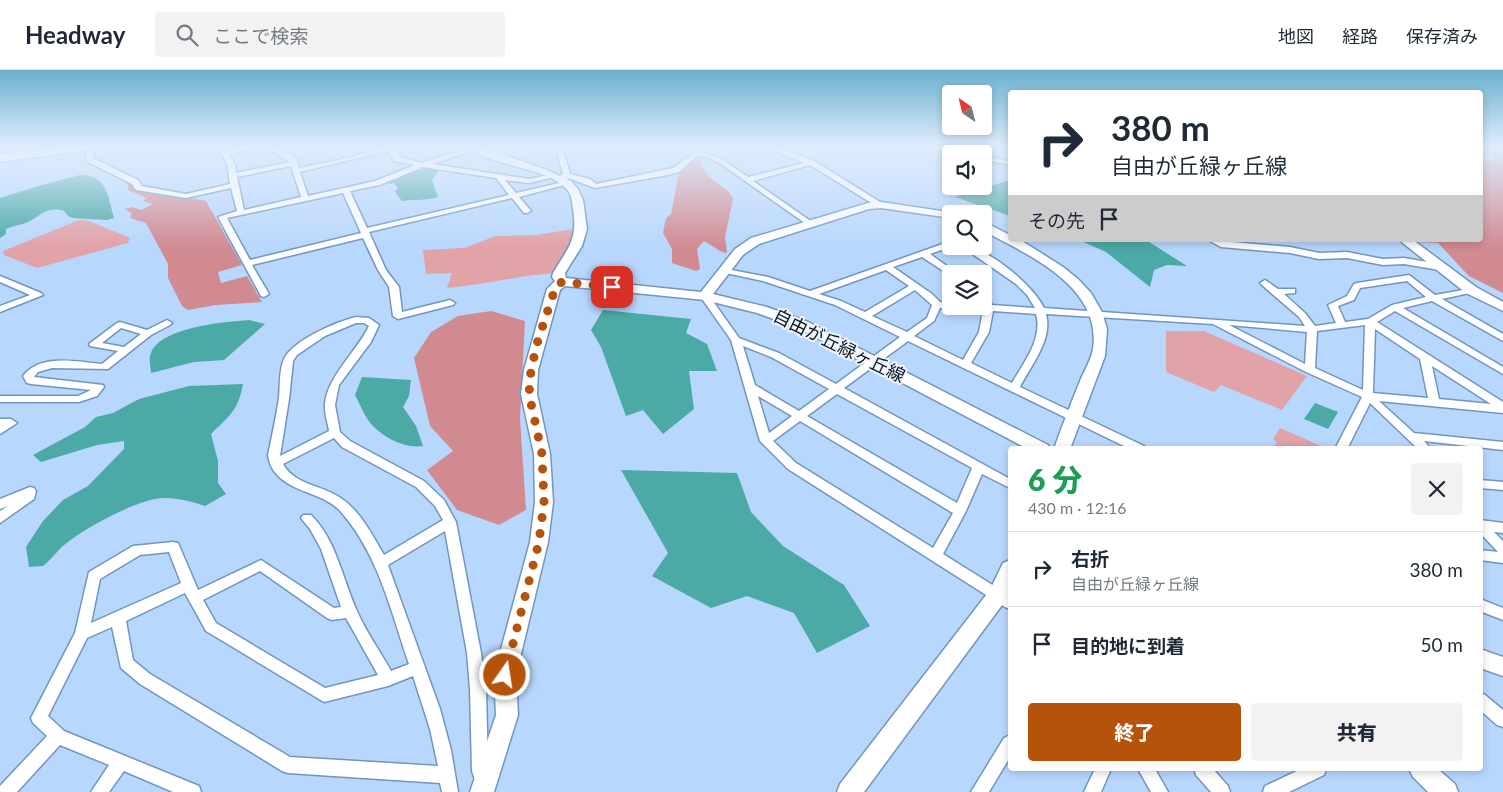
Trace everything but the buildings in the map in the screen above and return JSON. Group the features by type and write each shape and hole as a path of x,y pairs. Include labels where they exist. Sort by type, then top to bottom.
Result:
{"main road":[{"path":"705,296 740,252 755,241 868,206 881,205 942,214"},
{"path":"992,232 1008,239"},
{"path":"484,788 507,715 505,675 539,542 544,502 542,454 529,394 531,370 554,289 562,282"},
{"path":"1483,659 1503,667"}],"street":[{"path":"132,181 140,188 186,196 234,185"},
{"path":"233,181 241,213"},
{"path":"299,181 305,199"},
{"path":"264,294 222,217 346,191 383,181"},
{"path":"502,181 527,211"},
{"path":"527,181 588,181 595,186"},
{"path":"562,282 558,277 559,273 580,237 582,223 565,181"},
{"path":"248,263 565,181 595,186 622,181"},
{"path":"748,181 809,224"},
{"path":"840,181 881,205"},
{"path":"346,191 382,270 394,288 398,316 450,303"},
{"path":"1013,242 1064,272 1082,291 1096,314 1101,330 1100,349 1063,446"},
{"path":"1216,242 1221,244 1290,250 1319,256 1347,255 1383,262 1404,261 1439,267"},
{"path":"1408,242 1471,290 1503,307"},
{"path":"813,293 942,247"},
{"path":"923,254 942,266"},
{"path":"981,255 1014,275 1030,291 1040,311 1041,336 1014,388"},
{"path":"887,267 930,296 936,306"},
{"path":"724,270 765,279 813,293 865,316 1134,446"},
{"path":"1342,326 1333,305 1351,298 1357,286 1409,278 1433,298 1503,338"},
{"path":"0,279 38,295 0,309"},
{"name":"自由が丘緑ヶ丘線","path":"562,282 705,296 762,310 803,325 1036,446"},
{"path":"1266,283 1302,315 1312,329 1310,370"},
{"path":"0,289 13,285"},
{"path":"865,316 915,286"},
{"path":"992,308 1312,329 1370,322 1395,307 1471,290"},
{"path":"1276,292 1292,291"},
{"path":"705,296 736,340 766,441 792,466 1004,599"},
{"path":"936,306 942,306"},
{"path":"766,441 931,319 936,306"},
{"path":"1395,307 1503,371"},
{"path":"965,365 984,332 988,315"},
{"path":"450,792 438,733 418,667 381,563 346,509 335,498 301,487 285,477 275,463 274,455 284,399 288,360 292,353 349,320 361,318 370,321 374,325 366,342 334,385 330,405 335,433 346,444 420,484 440,503 450,522 474,653 478,689 480,771 484,788"},
{"path":"1212,321 1310,370 1368,396 1422,446"},
{"path":"1370,322 1503,408"},
{"path":"1343,446 1368,396 1370,322"},
{"path":"0,400 79,399 93,394 99,387 31,380 28,376 33,370 46,364 104,367 148,333 167,323"},
{"path":"126,350 94,344 120,325 148,333"},
{"path":"736,340 775,355 1008,483"},
{"path":"1425,357 1434,401"},
{"path":"750,387 960,511"},
{"path":"1368,396 1503,408"},
{"path":"0,422 11,423 0,430"},
{"path":"275,463 335,433"},
{"path":"1412,436 1503,446"},
{"path":"935,556 960,511 979,466"},
{"path":"1483,484 1503,486"},
{"path":"0,504 30,491 30,496 0,518"},
{"path":"307,518 315,524 333,563 350,612 388,679"},
{"path":"381,563 450,522"},
{"path":"1483,525 1503,528"},
{"path":"1483,528 1503,549"},
{"path":"191,792 58,736 39,718 82,634 94,576 138,550 173,547 191,592 211,627 324,695 388,679 418,667"},
{"path":"1483,555 1503,558"},
{"path":"82,634 118,618 261,565 332,614 350,612"},
{"path":"850,792 1004,599 1008,578"},
{"path":"1483,606 1503,614"},
{"path":"118,618 126,663 145,679 288,765 448,775"},
{"path":"1483,703 1503,720"},
{"path":"6,792 58,736"},
{"path":"979,792 1008,746"},
{"path":"99,792 121,762"},
{"path":"1092,792 1102,771"},
{"path":"1147,771 1160,792"},
{"path":"1204,771 1222,792"},
{"path":"1272,792 1314,771"},
{"path":"1423,771 1446,792"}],"shaded area":[{"path":"58,181 98,181 108,195 114,218 107,220 73,218 64,211 54,209 42,213 27,222 6,229 6,234 0,238 0,198"},
{"path":"123,181 130,181 135,188 206,201 242,265 218,272 221,283 247,276 262,302 216,305 188,310 182,306 168,278 168,264 146,223 130,218 132,214 125,209 132,207 141,210 153,204 143,201 146,198 128,190 128,184"},
{"path":"387,181 432,181 438,197 402,201 395,192 398,188 394,183 391,184"},
{"path":"677,181 714,181 729,192 733,199 725,237 727,253 704,241 697,249 700,269 696,271 672,263 672,249 663,233 666,218 671,214"},
{"path":"1008,181 1008,215 992,210 992,205 978,205 955,197 961,195 992,195 992,186"},
{"path":"1483,181 1503,181 1503,293 1469,276 1438,243 1416,242 1483,242"},
{"path":"79,220 87,220 130,238 128,243 37,268 4,255 3,251"},
{"path":"574,229 572,241 553,273 447,288 452,273 426,274 423,250 464,248 496,236 536,235"},
{"path":"1084,242 1149,242 1187,266 1167,265 1154,270 1150,287 1106,252"},
{"path":"603,310 691,319 686,333 707,344 717,371 689,371 694,409 663,434 643,410 626,416 601,347 591,330"},
{"path":"491,311 525,321 520,418 526,510 499,525 457,510 427,470 453,451 430,426 414,358 431,332 458,316"},
{"path":"249,320 265,324 224,360 194,362 151,373 150,355 157,344 167,337 210,324"},
{"path":"1166,331 1204,331 1307,376 1282,410 1221,385 1214,392 1166,372"},
{"path":"362,377 411,380 409,396 403,407 416,426 423,446 409,446 396,442 383,435 370,423 355,395"},
{"path":"243,384 236,407 211,434 218,461 218,483 226,494 205,506 167,498 155,499 134,506 110,516 77,536 65,544 43,566 29,567 26,547 43,521 63,500 88,486 124,449 124,441 97,445 41,462 33,455 85,427 96,417 113,413 139,399 189,386"},
{"path":"1315,403 1338,412 1328,429 1304,419"},
{"path":"1280,428 1321,446 1274,446 1277,442 1273,439"},
{"path":"621,470 737,473 751,512 783,546 844,585 870,626 817,653 794,613 747,596 711,608 652,576 668,553"}],"route":[{"path":"505,675 539,542 544,502 542,454 529,394 531,370 538,340 556,286 562,282 612,287"}]}
